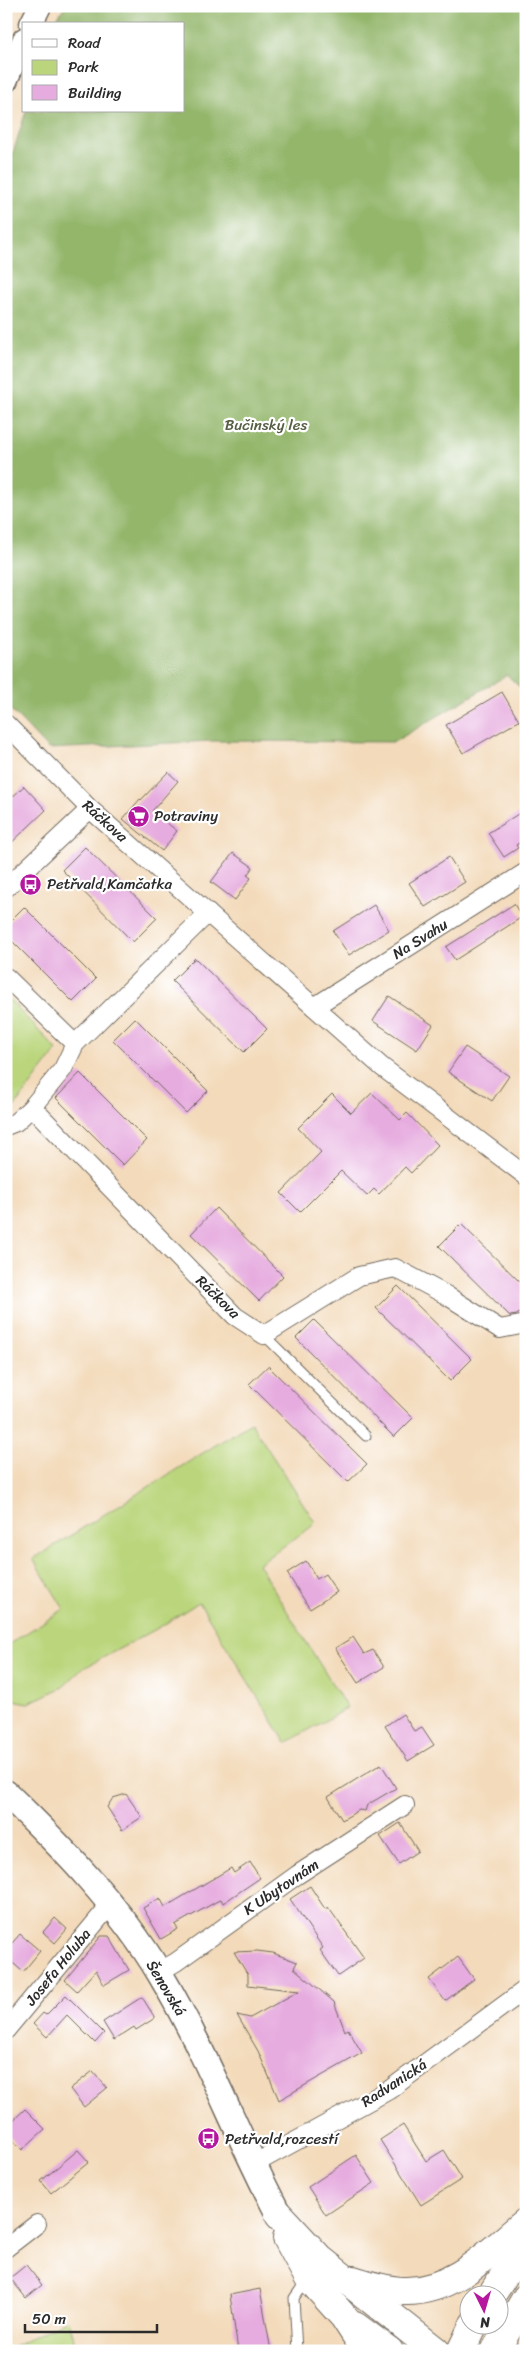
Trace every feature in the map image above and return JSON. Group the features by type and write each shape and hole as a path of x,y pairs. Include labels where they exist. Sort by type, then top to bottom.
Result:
{"main road":[{"name":"Šenovská","path":"6,1793 68,1856 110,1905 159,1972 181,2012 279,2214"},
{"path":"279,2214 290,2245 314,2268 366,2351"},
{"path":"314,2268 394,2290 414,2291 432,2288 450,2280 469,2268 526,2222"},
{"path":"499,2284 526,2242"},
{"path":"343,2277 436,2351"},
{"path":"495,2351 526,2298"},
{"path":"344,2317 389,2351"},
{"path":"461,2351 469,2334"}],"street":[{"path":"32,22 40,6"},
{"path":"6,81 22,45"},
{"name":"Ráčkova","path":"6,724 90,808 382,1067 526,1176"},
{"path":"6,888 90,808"},
{"name":"Na Svahu","path":"314,1007 526,872"},
{"path":"6,1126 16,1122 32,1107 63,1069 75,1044 208,913"},
{"path":"6,977 75,1044"},
{"name":"Ráčkova","path":"32,1107 235,1316 264,1335"},
{"path":"264,1335 359,1276 395,1268 446,1295 500,1329 526,1324"},
{"name":"K Ubytovnám","path":"159,1972 176,1962 297,1875 405,1805"},
{"name":"Josefa Holuba","path":"6,2030 110,1905"},
{"name":"Radvanická","path":"254,2164 389,2090 526,1990"},
{"path":"6,2248 37,2224"}],"lane":[{"path":"264,1335 366,1436"},
{"path":"297,2351 294,2298 314,2268"}],"green space":[{"name":"Bučinský les","path":"65,6 526,6 526,693 507,675 394,742 212,741 48,749 6,705 6,175 26,112 185,112 185,22 54,22"},
{"path":"6,996 57,1050 15,1106 6,1110"},
{"path":"251,1423 315,1522 311,1527 258,1564 347,1708 286,1743 199,1602 160,1627 82,1669 63,1687 28,1703 14,1700 6,1687 6,1646 64,1609 33,1559"},
{"path":"69,2320 77,2351 6,2351 64,2321"}],"building":[{"path":"502,692 519,721 463,753 446,725"},
{"path":"168,772 178,781 152,811 177,831 162,851 123,819 140,799"},
{"path":"24,786 46,810 6,848 6,803"},
{"path":"526,809 526,839 516,845 518,848 504,857 488,833"},
{"path":"85,847 157,918 133,942 62,870"},
{"path":"233,853 253,867 247,875 251,878 235,900 211,882"},
{"path":"449,857 465,882 425,907 409,883"},
{"path":"514,904 522,917 455,960 446,947"},
{"path":"374,905 389,930 349,955 333,931"},
{"path":"24,907 96,979 73,1002 6,935 6,925"},
{"path":"195,958 267,1029 244,1052 172,981"},
{"path":"389,996 433,1025 417,1050 373,1021"},
{"path":"135,1018 208,1091 186,1113 113,1040"},
{"path":"465,1047 509,1076 492,1101 448,1072"},
{"path":"80,1073 147,1140 123,1165 56,1098"},
{"path":"372,1093 400,1120 407,1113 438,1145 411,1173 405,1167 379,1194 374,1189 367,1196 341,1171 300,1212 281,1193 321,1152 298,1128 332,1094 351,1113"},
{"path":"216,1208 283,1276 259,1301 191,1234"},
{"path":"461,1224 526,1288 526,1306 517,1315 510,1316 439,1246"},
{"path":"398,1286 472,1359 450,1381 376,1308"},
{"path":"314,1320 413,1418 394,1437 296,1338"},
{"path":"268,1366 367,1464 348,1482 249,1384"},
{"path":"306,1561 317,1579 325,1574 337,1592 310,1609 287,1573"},
{"path":"353,1637 364,1654 373,1650 384,1667 358,1683 335,1648"},
{"path":"403,1714 414,1731 422,1727 434,1745 408,1761 385,1726"},
{"path":"381,1764 396,1788 367,1805 365,1811 359,1810 342,1820 328,1797"},
{"path":"126,1794 142,1817 122,1830 107,1807 113,1798"},
{"path":"400,1823 418,1851 399,1864 380,1836"},
{"path":"250,1862 260,1878 223,1903 221,1899 175,1925 178,1929 161,1939 143,1908 160,1898 165,1907 231,1868 234,1873"},
{"path":"310,1886 325,1909 328,1907 364,1958 338,1976 320,1950 323,1948 290,1899"},
{"path":"55,1918 67,1929 55,1943 43,1932"},
{"path":"20,1934 40,1951 23,1972 6,1957 6,1950"},
{"path":"101,1936 109,1936 129,1970 104,1985 96,1970 77,1991 65,1980"},
{"path":"257,1951 273,1953 297,1962 294,1968 334,2002 345,2031 348,2029 362,2053 279,2100 258,2051 237,2015 250,2018 299,1991 248,1985 248,1975 234,1952"},
{"path":"458,1957 474,1979 445,2001 429,1979"},
{"path":"66,1995 104,2033 95,2043 67,2015 47,2037 33,2024 43,2013 46,2015"},
{"path":"142,1997 155,2018 136,2030 134,2027 114,2040 103,2022"},
{"path":"93,2071 107,2088 84,2107 70,2089"},
{"path":"25,2109 45,2129 22,2150 6,2133 6,2127"},
{"path":"403,2125 426,2161 444,2150 462,2179 421,2205 380,2140"},
{"path":"78,2150 89,2162 51,2193 41,2181"},
{"path":"356,2155 374,2183 326,2215 308,2187"},
{"path":"26,2265 42,2285 26,2298 10,2278"},
{"path":"260,2289 271,2351 238,2351 230,2295"}],"place":[{"name":"Potraviny","path":"138,816"},
{"name":"Petřvald,Kamčatka","path":"31,884"},
{"name":"Petřvald,rozcestí","path":"209,2139"}]}
